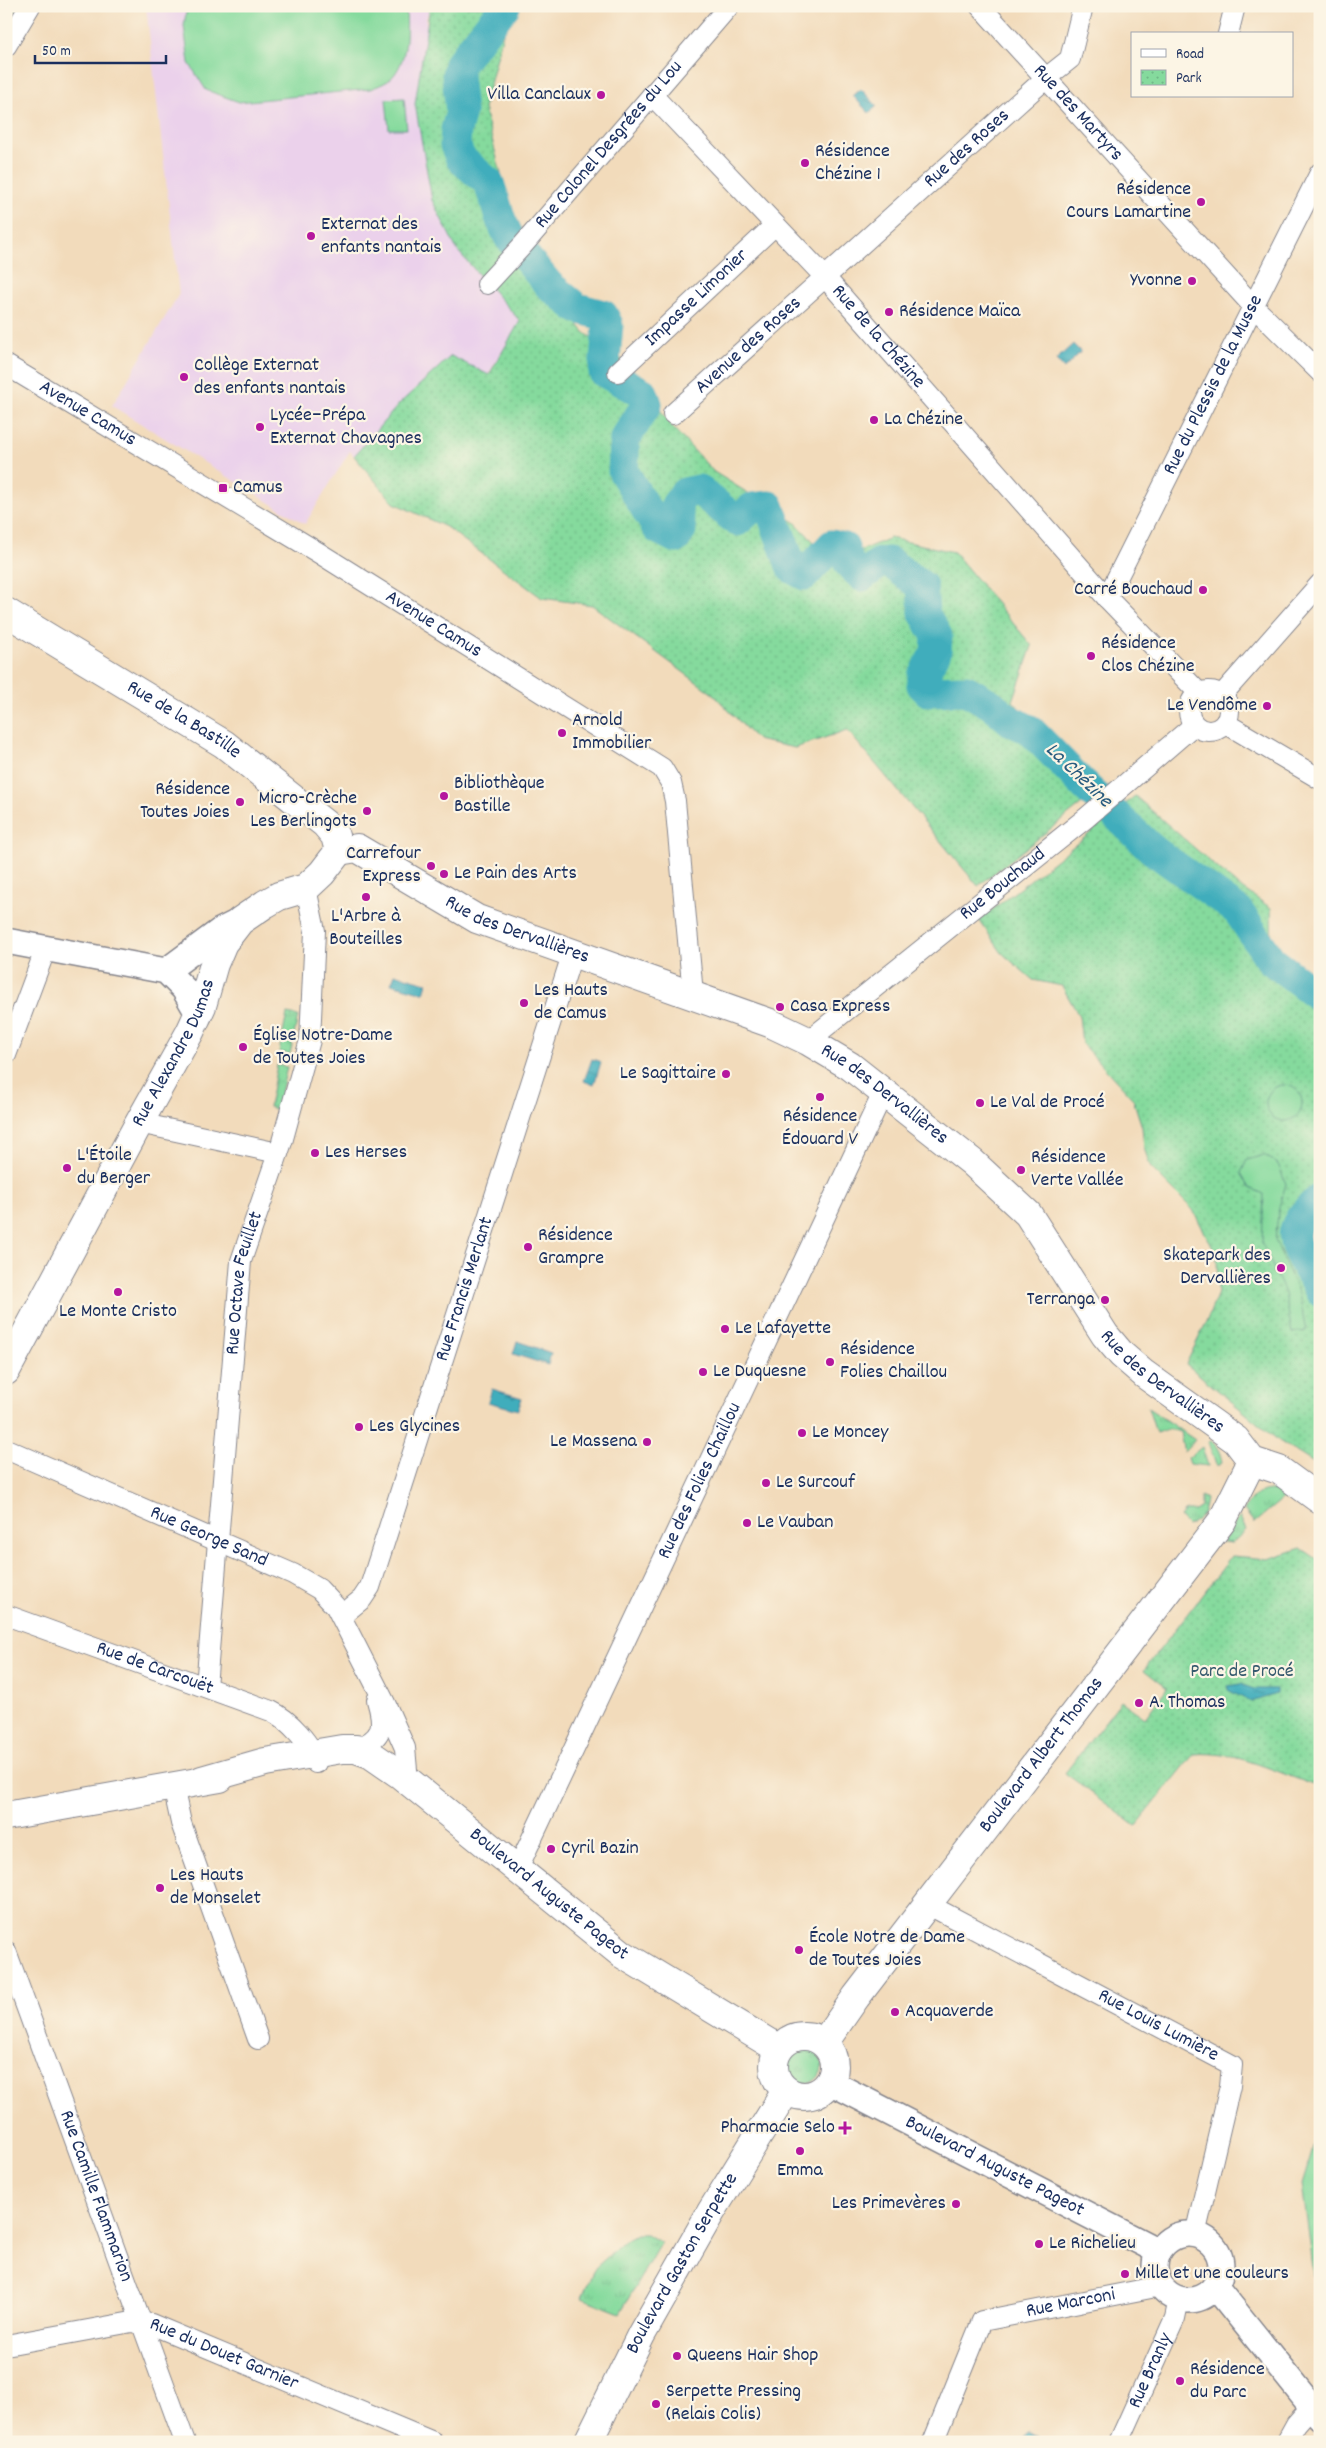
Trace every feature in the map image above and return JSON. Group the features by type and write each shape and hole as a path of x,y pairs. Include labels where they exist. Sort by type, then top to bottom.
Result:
{"main road":[{"name":"Rue de la Bastille","path":"6,612 224,744 325,824 335,836 339,851"},
{"name":"Rue des Dervallières","path":"339,851 357,848 477,920 693,994 777,1026 808,1041 850,1066 972,1162 1028,1214 1105,1335 1122,1355 1144,1374 1236,1440 1252,1461"},
{"name":"Rue Alexandre Dumas","path":"6,1371 199,1015 217,956 223,943 240,921 279,896 306,888 322,873 339,851"},
{"path":"1252,1461 1279,1470 1320,1500"},
{"name":"Boulevard Albert Thomas","path":"824,2043 856,1997 929,1905 1222,1521 1252,1461"},
{"path":"6,1816 365,1749"},
{"name":"Boulevard Auguste Pageot","path":"365,1749 402,1776 622,1954 779,2049"},
{"path":"800,2036 813,2037 824,2043 833,2058 834,2070 830,2082 823,2090 810,2096 799,2096 786,2091 776,2080 774,2069 774,2058 779,2049 788,2040 800,2036"},
{"name":"Boulevard Gaston Serpette","path":"588,2442 641,2335 711,2212 786,2091"}],"street":[{"path":"6,46 30,6"},
{"name":"Rue Colonel Desgrées du Lou","path":"491,280 730,6"},
{"name":"Rue des Martyrs","path":"980,6 1254,307 1320,372"},
{"name":"Rue des Roses","path":"824,276 1046,78 1070,59 1084,6"},
{"path":"1228,32 1235,6"},
{"name":"Rue de la Chézine","path":"652,95 824,276 1107,598 1199,693"},
{"name":"Rue du Plessis de la Musse","path":"1107,598 1320,173"},
{"name":"Impasse Limonier","path":"618,372 775,225"},
{"name":"Avenue des Roses","path":"673,414 824,276"},
{"name":"Avenue Camus","path":"6,365 319,554 662,768 672,786 675,801 693,994"},
{"path":"1222,695 1320,584"},
{"path":"1210,690 1222,695 1227,702 1229,711 1225,723 1220,728 1211,731 1201,729 1194,724 1190,718 1189,707 1194,698 1199,693 1210,690"},
{"path":"1225,723 1320,779"},
{"name":"Rue Bouchaud","path":"808,1041 1111,798 1194,724"},
{"name":"Rue Octave Feuillet","path":"206,1687 240,1268 278,1153 308,1050 312,1024 315,924 306,888"},
{"name":"Rue Alexandre Dumas","path":"166,971 220,932 240,921"},
{"path":"6,941 166,971 184,989 199,1015"},
{"path":"6,1055 46,948"},
{"name":"Rue Francis Merlant","path":"341,1616 362,1599 370,1587 573,952"},
{"name":"Rue des Folies Chaillou","path":"517,1870 884,1091"},
{"path":"139,1123 278,1153"},
{"name":"Rue George Sand","path":"6,1449 307,1581 329,1598 341,1616 369,1674 386,1703 405,1748 407,1770 402,1776"},
{"name":"Rue de Carcouët","path":"6,1615 271,1711 287,1720 295,1731 307,1759"},
{"name":"Rue George Sand","path":"365,1749 379,1736 381,1717 369,1674"},
{"path":"173,1786 181,1823 258,2039"},
{"name":"Rue Louis Lumière","path":"929,1905 1232,2065 1230,2086 1195,2235"},
{"name":"Rue Camille Flammarion","path":"6,1951 185,2442"},
{"name":"Boulevard Auguste Pageot","path":"830,2082 1158,2251"},
{"path":"1195,2235 1207,2240 1218,2253 1220,2270 1215,2286 1203,2297 1170,2293 1155,2272 1158,2251 1167,2241 1176,2236 1195,2235"},
{"path":"1215,2286 1316,2412 1296,2424 1286,2442"},
{"name":"Rue Marconi","path":"933,2442 982,2321 1170,2293"},
{"name":"Rue Branly","path":"1119,2442 1175,2318 1170,2293"},
{"name":"Rue du Douet Garnier","path":"6,2345 132,2322 151,2324 433,2442"}],"shaded area":[{"name":"Externat des enfants nantais","path":"146,6 430,6 426,20 457,250 520,321 488,375 400,403 354,456 350,451 305,524 112,406 179,294"}],"green space":[{"path":"6,6 18,6 6,26"},
{"path":"187,6 406,6 407,25 403,56 395,74 388,81 370,89 239,102 206,90 189,63 184,26"},
{"path":"430,6 510,6 484,108 522,255 584,332 625,362 674,429 714,472 795,522 833,562 890,538 954,552 1032,646 1013,701 1076,774 1096,793 978,886 847,730 795,748 757,740 713,694 592,605 542,598 446,527 394,503 354,456 400,403 451,356 489,375 520,321 457,250 432,200 415,104"},
{"path":"404,98 407,129 389,129 386,99"},
{"path":"1135,796 1237,885 1271,908 1272,955 1287,979 1320,1008 1320,1185 1306,1200 1289,1225 1292,1248 1314,1293 1320,1321 1320,1467 1279,1441 1186,1364 1218,1293 1217,1256 1193,1210 1151,1168 1144,1148 1142,1127 1133,1099 1082,1044 1079,1016 1062,986 1033,980 1002,953 979,920"},
{"path":"287,1014 298,1016 290,1054 279,1052"},
{"path":"277,1065 287,1067 277,1110 269,1107"},
{"path":"1284,1085 1291,1086 1297,1090 1301,1096 1301,1110 1297,1116 1291,1120 1284,1121 1277,1120 1271,1116 1267,1110 1266,1103 1267,1096 1271,1090 1277,1086"},
{"name":"Skatepark des Dervallières","path":"1264,1155 1278,1164 1286,1184 1279,1207 1275,1240 1299,1294 1306,1331 1292,1333 1285,1293 1262,1243 1264,1194 1250,1188 1241,1173 1247,1160"},
{"path":"1148,1408 1195,1440 1184,1452 1180,1432 1169,1429 1156,1433"},
{"path":"1211,1441 1216,1445 1220,1454 1222,1463 1219,1465 1216,1465 1208,1442"},
{"path":"1202,1447 1208,1466 1190,1464 1188,1458"},
{"path":"1275,1490 1287,1495 1254,1523 1244,1510 1253,1498 1260,1493"},
{"path":"1201,1496 1206,1499 1203,1513 1199,1519 1187,1526 1180,1517 1185,1511 1195,1511 1201,1507"},
{"path":"1240,1517 1246,1530 1232,1543 1222,1542"},
{"name":"Parc de Procé","path":"1301,1548 1320,1561 1320,1787 1242,1759 1210,1754 1194,1754 1136,1826 1065,1773 1121,1701 1145,1718 1167,1688 1144,1670 1232,1556 1268,1559"},
{"path":"804,2048 811,2049 817,2053 821,2059 821,2073 817,2079 811,2083 804,2084 797,2083 791,2079 787,2073 786,2066 787,2059 791,2053 797,2049"},
{"path":"1320,2125 1320,2319 1302,2184"},
{"path":"636,2234 646,2234 661,2242 620,2313 582,2298 594,2269 627,2239"}],"water":[{"path":"861,89 877,106 869,113 853,96"},
{"path":"522,250 538,274 549,285 547,289 537,281 518,255"},
{"path":"1073,344 1081,352 1064,369 1056,360"},
{"path":"395,974 427,983 424,993 391,984"},
{"path":"592,1059 601,1062 594,1085 584,1081"},
{"path":"517,1341 551,1353 548,1365 513,1354"},
{"path":"492,1389 522,1398 518,1410 488,1402"},
{"path":"1240,1684 1254,1689 1276,1689 1276,1694 1251,1702 1228,1690 1228,1686"},
{"path":"1029,2432 1050,2442 1031,2442 1025,2439"}],"waterway":[{"name":"La Chézine","path":"505,6 459,64 457,75 461,112 456,130 455,145 461,159 489,183 501,220 509,237 549,285 577,308 603,315 608,325 604,372 643,393 647,404 625,439 623,471 658,529 676,538 681,530 676,505 685,493 699,490 737,521 752,508 769,506 792,568 805,575 832,545 844,548 849,564 862,576 880,563 889,562 922,586 924,613 937,636 936,652 923,676 922,685 928,691 966,690 992,705 1011,721 1030,730 1085,786 1153,850 1238,911 1271,960 1320,997"},
{"name":"La Chézine","path":"1320,1199 1306,1212 1298,1223 1295,1233 1295,1243 1299,1253 1320,1291"}],"place":[{"name":"Villa Canclaux","path":"601,95"},
{"name":"Résidence Chézine 1","path":"805,163"},
{"name":"Résidence Cours Lamartine","path":"1201,202"},
{"name":"Externat des enfants nantais","path":"311,236"},
{"name":"Yvonne","path":"1192,281"},
{"name":"Résidence Maïca","path":"889,312"},
{"name":"Collège Externat des enfants nantais","path":"184,377"},
{"name":"La Chézine","path":"874,420"},
{"name":"Lycée–Prépa Externat Chavagnes","path":"260,427"},
{"name":"Camus","path":"223,488"},
{"name":"Carré Bouchaud","path":"1203,590"},
{"name":"Résidence Clos Chézine","path":"1091,656"},
{"name":"Le Vendôme","path":"1267,706"},
{"name":"Arnold Immobilier","path":"562,733"},
{"name":"Bibliothèque Bastille","path":"444,796"},
{"name":"Résidence Toutes Joies","path":"240,802"},
{"name":"Micro-Crèche Les Berlingots","path":"367,811"},
{"name":"Carrefour Express","path":"431,866"},
{"name":"Le Pain des Arts","path":"444,874"},
{"name":"L'Arbre à Bouteilles","path":"366,897"},
{"name":"Les Hauts de Camus","path":"524,1003"},
{"name":"Casa Express","path":"780,1007"},
{"name":"Église Notre-Dame de Toutes Joies","path":"243,1047"},
{"name":"Le Sagittaire","path":"726,1074"},
{"name":"Résidence Édouard V","path":"820,1097"},
{"name":"Le Val de Procé","path":"980,1103"},
{"name":"Les Herses","path":"315,1153"},
{"name":"L'Étoile du Berger","path":"67,1168"},
{"name":"Résidence Verte Vallée","path":"1021,1170"},
{"name":"Résidence Grampre","path":"528,1247"},
{"name":"Skatepark des Dervallières","path":"1281,1268"},
{"name":"Le Monte Cristo","path":"118,1292"},
{"name":"Terranga","path":"1105,1300"},
{"name":"Le Lafayette","path":"725,1329"},
{"name":"Résidence Folies Chaillou","path":"830,1362"},
{"name":"Le Duquesne","path":"703,1372"},
{"name":"Les Glycines","path":"359,1427"},
{"name":"Le Moncey","path":"802,1433"},
{"name":"Le Massena","path":"647,1442"},
{"name":"Le Surcouf","path":"766,1483"},
{"name":"Le Vauban","path":"747,1523"},
{"name":"A. Thomas","path":"1139,1703"},
{"name":"Cyril Bazin","path":"551,1849"},
{"name":"Les Hauts de Monselet","path":"160,1888"},
{"name":"École Notre de Dame de Toutes Joies","path":"799,1950"},
{"name":"Acquaverde","path":"895,2012"},
{"name":"Pharmacie Selo","path":"845,2128"},
{"name":"Emma","path":"800,2151"},
{"name":"Les Primevères","path":"956,2204"},
{"name":"Le Richelieu","path":"1039,2244"},
{"name":"Mille et une couleurs","path":"1125,2274"},
{"name":"Queens Hair Shop","path":"677,2356"},
{"name":"Résidence du Parc","path":"1180,2381"},
{"name":"Serpette Pressing (Relais Colis)","path":"656,2404"}]}
